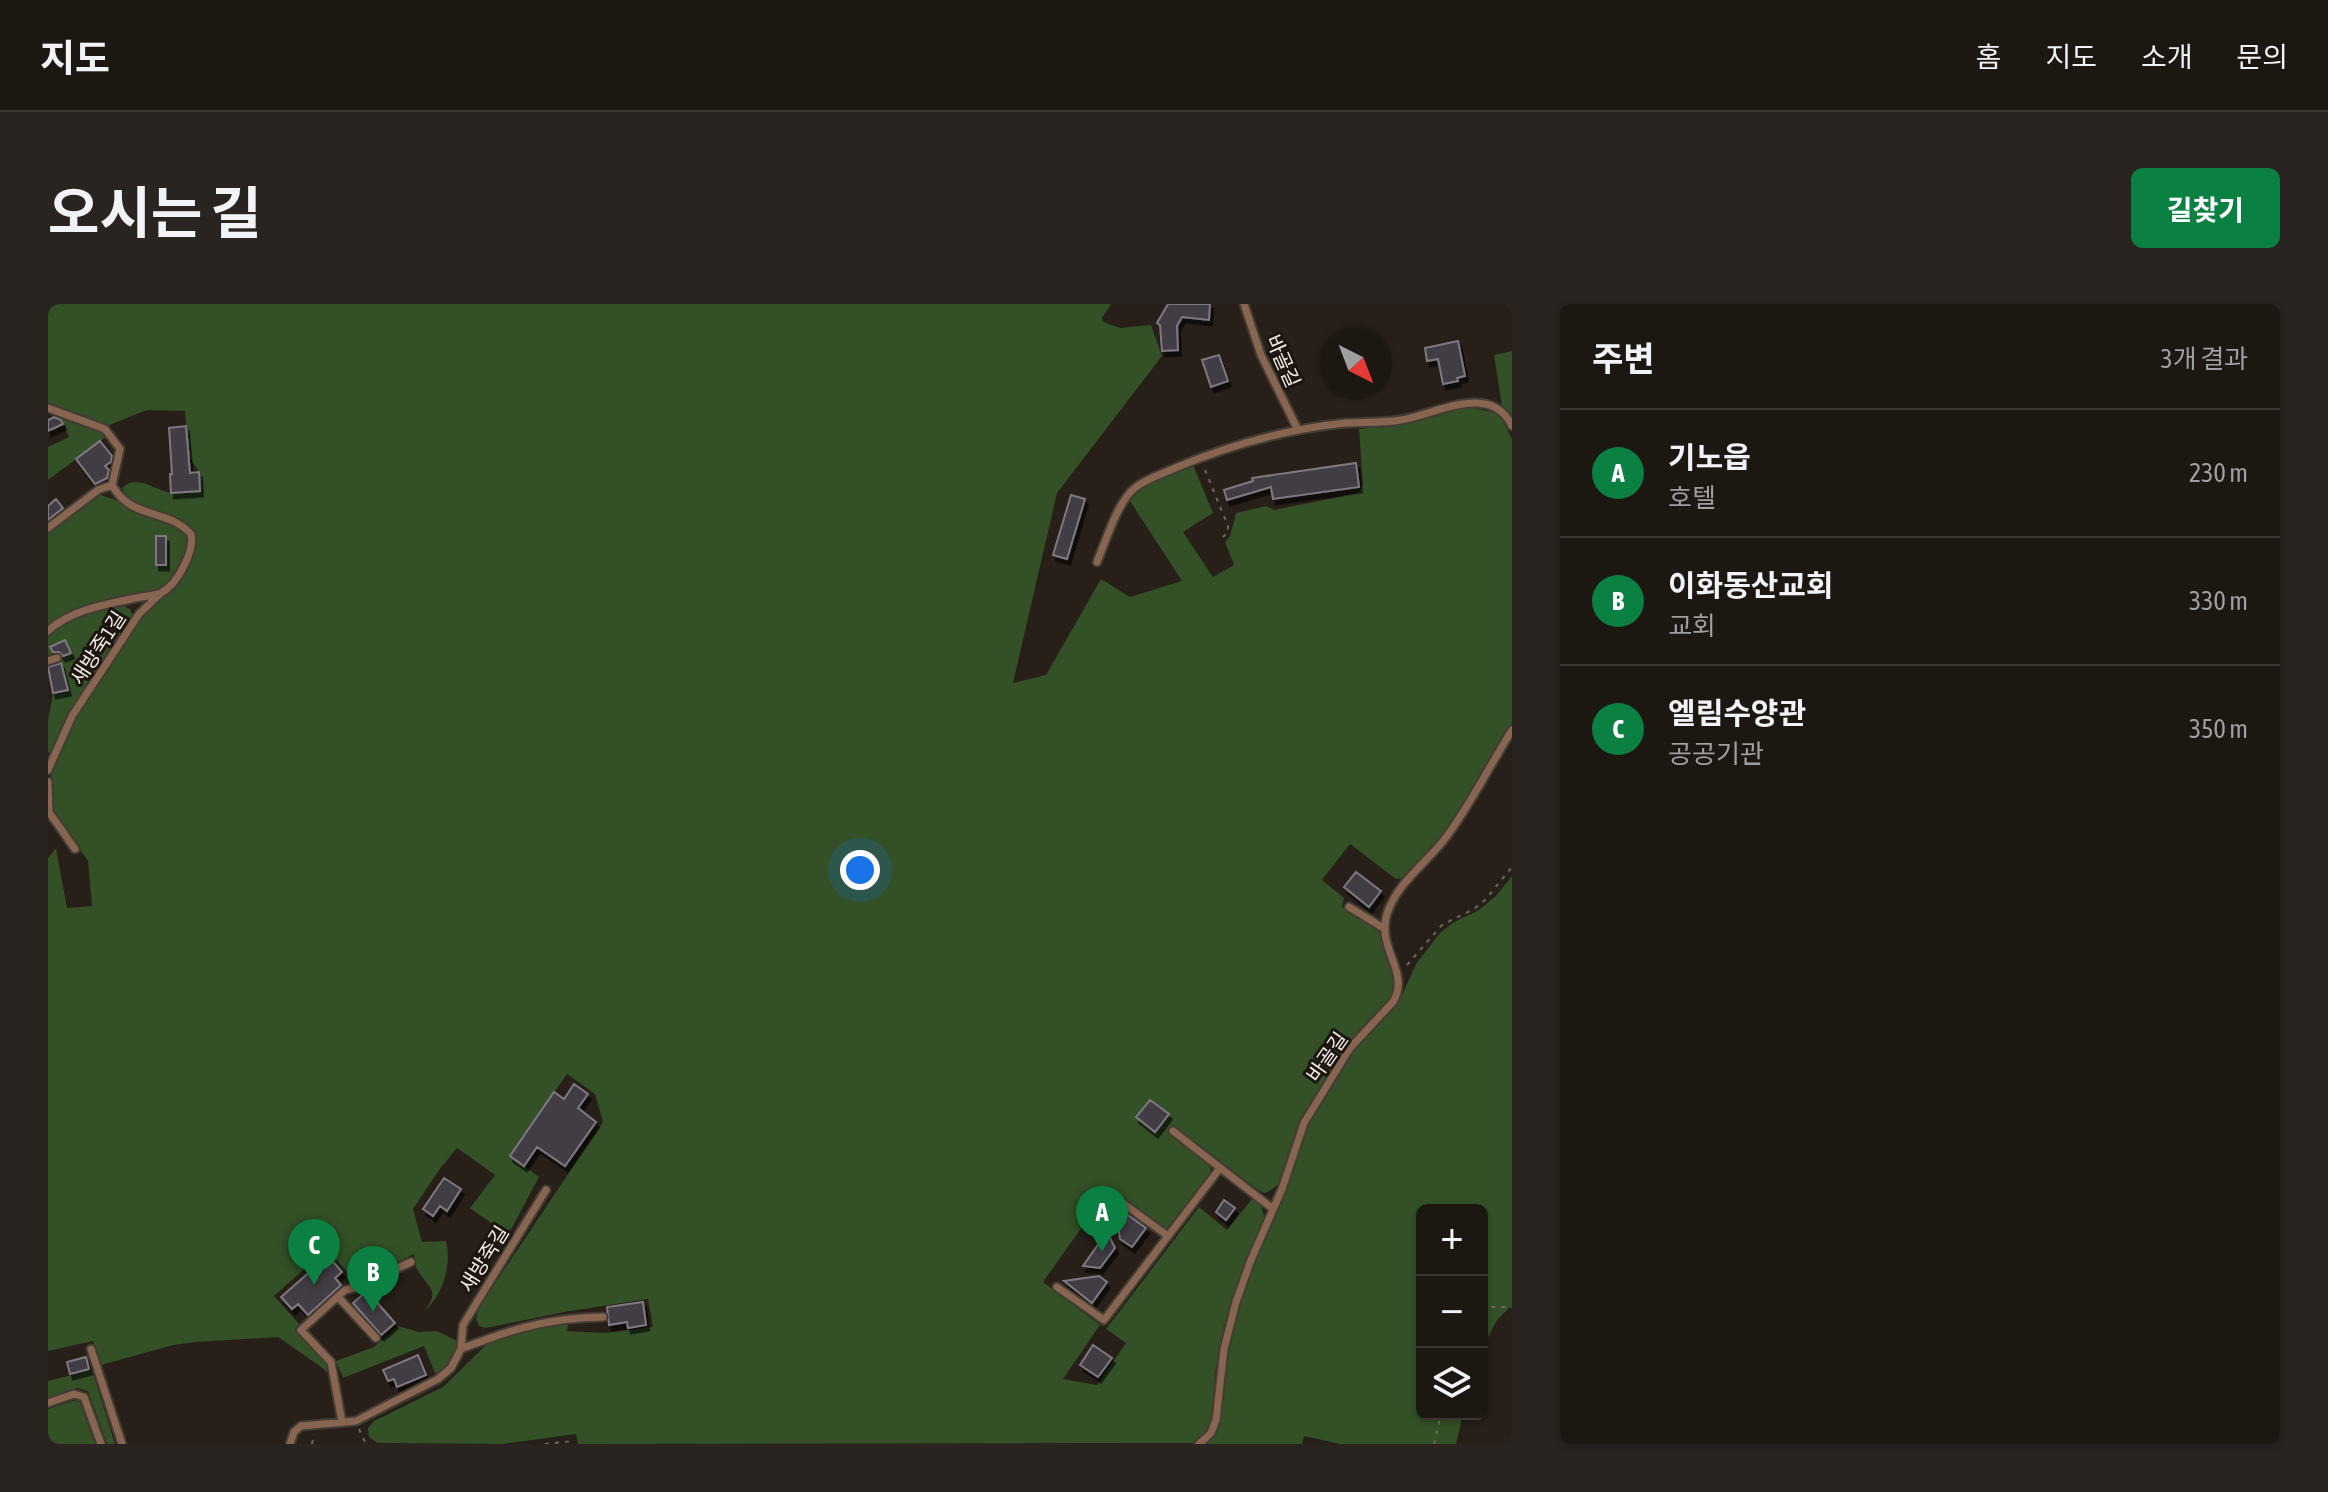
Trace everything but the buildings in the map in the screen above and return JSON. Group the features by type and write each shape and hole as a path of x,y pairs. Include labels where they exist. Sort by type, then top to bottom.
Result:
{"lane":[{"name":"바골길","path":"1244,304 1261,355 1298,430"},
{"path":"1097,562 1132,489 1228,447 1298,430 1344,423 1398,421 1463,403 1495,408 1508,417 1512,426"},
{"path":"48,408 105,429 120,449 112,485 98,490 48,528"},
{"name":"새방죽1길","path":"48,770 72,716 139,614 181,570 191,550 191,534 175,522 130,507 119,498 112,485"},
{"name":"새방죽1길","path":"48,631 73,615 162,592"},
{"path":"1349,907 1385,929 1388,911 1395,897 1451,831 1512,730"},
{"path":"48,782 49,812 75,849"},
{"name":"바골길","path":"1199,1444 1211,1433 1216,1420 1220,1373 1229,1325 1304,1123 1350,1048 1398,994 1400,988 1386,944 1385,929"},
{"path":"1173,1131 1273,1209"},
{"path":"1057,1287 1104,1320 1220,1168"},
{"name":"새방죽길","path":"290,1444 294,1432 301,1426 356,1421 438,1379 451,1368 461,1349 463,1325 546,1190"},
{"path":"1117,1199 1168,1236"},
{"path":"342,1422 331,1362 301,1330 345,1290 411,1262"},
{"path":"338,1297 376,1338"},
{"path":"461,1349 499,1334 549,1321 603,1317"},
{"path":"91,1349 122,1444"},
{"path":"48,1403 74,1394 84,1397 101,1444"}],"path":[{"path":"1200,457 1228,526 1228,532 1223,537"},
{"path":"1395,970 1406,966 1442,925 1485,900 1512,867"},
{"path":"1488,1307 1512,1307"},
{"path":"1434,1444 1440,1420"},
{"path":"356,1421 365,1442 369,1444"},
{"path":"545,1444 573,1441"}],"green space":[{"path":"48,304 1111,304 1102,318 1103,322 1120,328 1151,325 1162,356 1057,493 1013,683 1046,675 1101,579 1130,597 1182,581 1130,501 1151,483 1193,465 1213,513 1183,532 1213,577 1234,565 1225,542 1230,536 1236,513 1266,506 1274,510 1358,493 1363,485 1359,429 1411,423 1468,407 1501,417 1512,439 1512,723 1451,824 1406,878 1396,879 1350,844 1322,880 1344,898 1342,907 1378,930 1394,978 1394,994 1354,1041 1322,1086 1300,1125 1284,1174 1273,1189 1264,1193 1258,1190 1173,1125 1168,1134 1211,1169 1166,1230 1109,1189 1043,1282 1100,1325 1063,1379 1097,1385 1126,1343 1106,1329 1199,1207 1227,1230 1252,1199 1261,1206 1265,1219 1224,1326 1215,1374 1213,1419 1208,1431 1196,1443 578,1444 576,1434 502,1444 377,1443 369,1437 368,1428 374,1421 443,1387 487,1344 500,1337 553,1325 568,1325 567,1331 605,1333 653,1327 648,1299 486,1328 479,1326 476,1319 479,1307 603,1122 595,1094 567,1074 510,1156 539,1177 508,1235 470,1208 495,1175 457,1148 413,1209 422,1242 446,1241 448,1250 447,1270 441,1289 423,1312 432,1298 432,1292 416,1267 414,1254 356,1282 327,1249 274,1296 300,1325 295,1329 326,1361 326,1373 278,1337 173,1345 101,1365 93,1341 48,1351 48,858 56,848 67,908 92,906 88,861 53,810 51,771 75,717 142,615 184,572 196,542 196,533 189,525 134,504 122,488 140,482 165,492 199,491 199,472 188,455 185,411 147,410 107,426 48,403"},
{"path":"1512,351 1512,418 1502,406 1494,355"},
{"path":"59,415 107,436 48,480 48,447 69,437"},
{"path":"100,495 114,499 135,513 177,527 188,537 183,558 172,578 158,589 85,608 48,626 48,533"},
{"path":"120,604 130,609 133,617 52,755 48,752 48,720 53,693 69,689 58,654 48,657 48,634 78,617"},
{"path":"1512,876 1512,1305 1497,1320 1488,1337 1488,1204 1416,1204 1416,1420 1462,1420 1456,1444 1340,1444 1304,1436 1302,1444 1205,1444 1221,1420 1224,1373 1238,1311 1316,1108 1352,1051 1402,995 1416,964 1440,933 1496,896"},
{"path":"398,1326 419,1332 437,1331 457,1341 447,1366 440,1373 435,1373 424,1346 343,1378 336,1361 374,1347"},
{"path":"92,1370 115,1444 107,1444 88,1391 77,1388 48,1398 48,1381"},
{"path":"76,1400 80,1402 95,1444 48,1444 48,1409"}],"place":[{"name":"기노읍","path":"1102,1252"},
{"name":"엘림수양관","path":"314,1285"},
{"name":"이화동산교회","path":"373,1312"}]}
